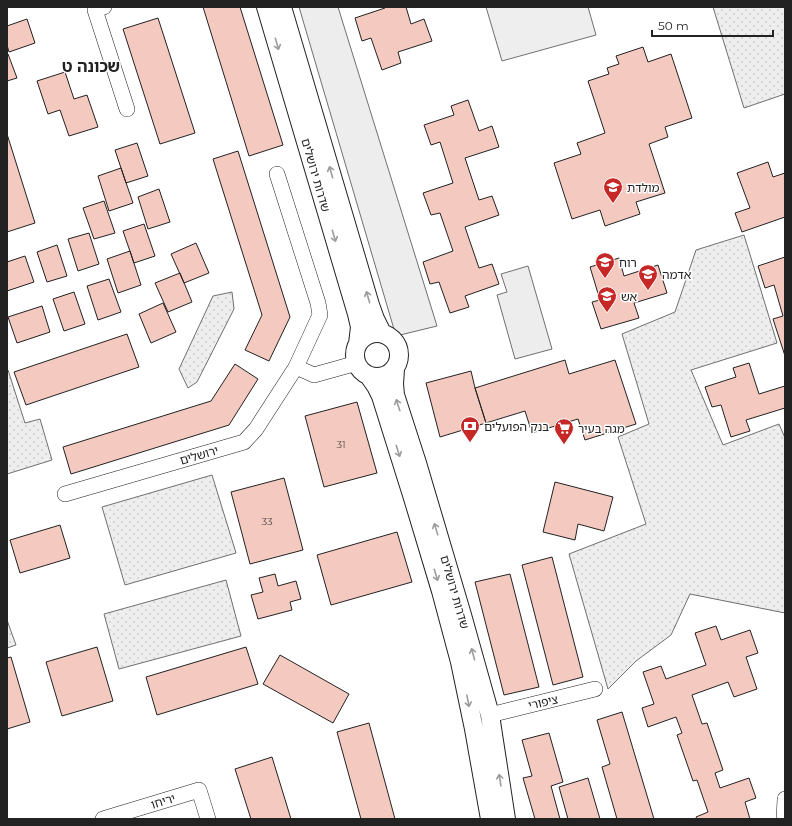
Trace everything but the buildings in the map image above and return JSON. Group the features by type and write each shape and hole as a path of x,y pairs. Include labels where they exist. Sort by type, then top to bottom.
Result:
{"street":[{"path":"104,7 95,10 127,109"},
{"name":"שדרות ירושלים","path":"266,7 357,314 360,327 358,344"},
{"name":"שדרות ירושלים","path":"282,7 370,305 382,333"},
{"name":"ירושלים","path":"65,494 244,442 256,429 296,367 320,315 318,303 277,174"},
{"path":"382,333 392,339 399,349 398,363 395,369 383,377 369,376 364,373 356,363 355,350 362,339 368,335 382,333"},
{"path":"296,367 314,375 356,363"},
{"name":"שדרות ירושלים","path":"395,369 395,395 458,601 490,715 506,819"},
{"name":"שדרות ירושלים","path":"369,376 376,386 380,396 441,591 460,662 490,819"},
{"name":"ציפורי","path":"490,715 595,689"},
{"name":"יריחו","path":"104,819 199,790 208,819"},
{"path":"784,819 785,799"}],"shaded area":[{"path":"299,7 338,7 437,326 396,336"},
{"path":"486,7 588,7 596,35 502,61"},
{"path":"713,7 785,7 785,94 744,108"},
{"path":"744,235 777,343 691,370 723,445 779,424 785,438 785,613 690,594 671,635 636,661 608,689 569,554 646,524 618,437 649,424 622,334 675,312 696,250"},
{"path":"528,266 552,349 515,359 497,295 507,292 501,274"},
{"path":"232,292 234,309 197,382 188,388 179,369 213,296"},
{"path":"8,370 25,423 40,419 52,460 7,474 7,371"},
{"path":"212,475 236,553 125,585 102,507"},
{"path":"226,580 241,636 119,669 104,614"},
{"path":"7,620 16,645 7,648"}],"place":[{"name":"מולדת","path":"613,204"},
{"name":"רוח","path":"605,279"},
{"name":"אדמה","path":"648,291"},
{"name":"אש","path":"607,313"},
{"name":"בנק הפועלים","path":"470,443"},
{"name":"מגה בעיר","path":"564,445"}],"district":[{"name":"שכונה ט","path":"91,66"}]}
